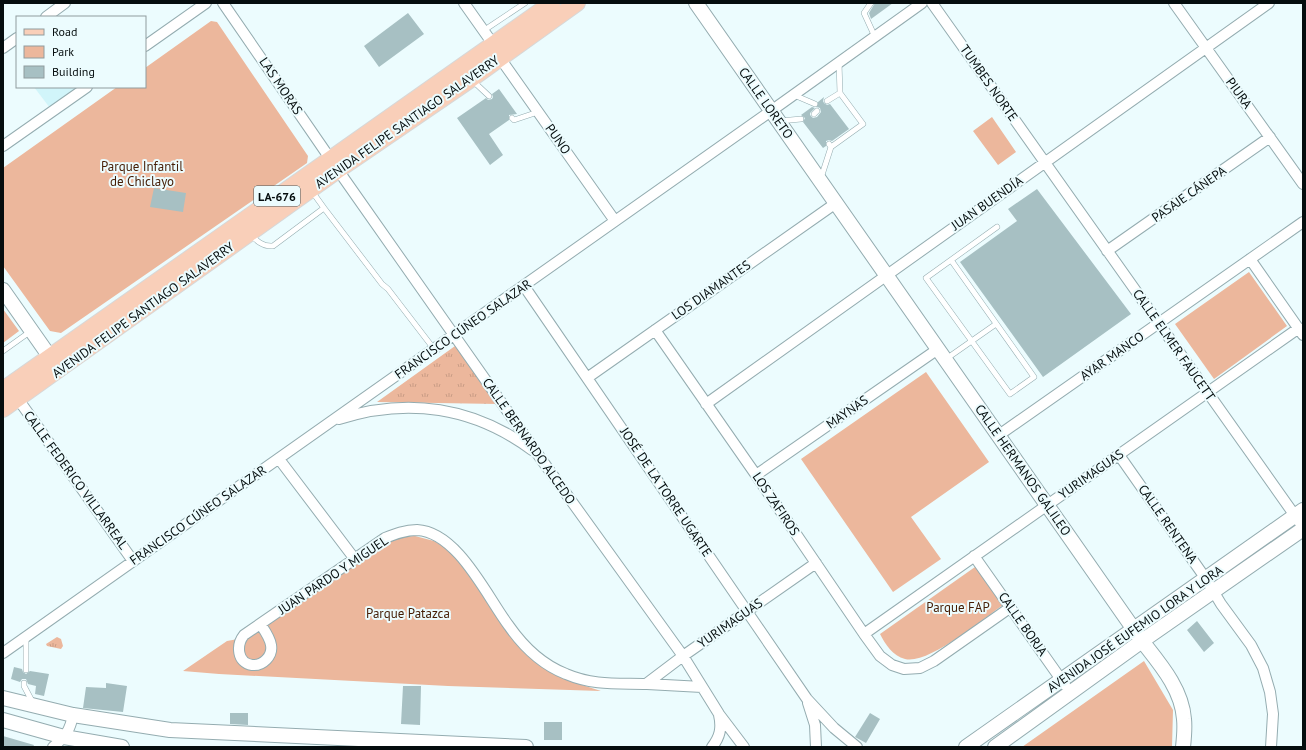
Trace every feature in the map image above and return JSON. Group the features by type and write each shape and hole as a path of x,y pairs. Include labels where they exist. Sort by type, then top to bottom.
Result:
{"main road":[{"name":"AVENIDA FELIPE SANTIAGO SALAVERRY","path":"3,410 311,190 334,164 471,79 496,51 509,24 552,3"},
{"name":"AVENIDA FELIPE SANTIAGO SALAVERRY","path":"5,384 50,357 334,164 496,51 577,3"},
{"name":"CALLE LORETO","path":"696,3 836,203"},
{"name":"CALLE HERMANOS GALILEO","path":"836,203 1142,641 1164,669 1181,702 1184,720 1183,747"},
{"path":"3,290 50,357"},
{"name":"AVENIDA JOSÉ EUFEMIO LORA Y LORA","path":"966,747 1206,579 1301,521"},
{"name":"AVENIDA JOSÉ EUFEMIO LORA Y LORA","path":"995,747 1142,641 1213,592 1301,521"},
{"path":"3,698 73,715 170,730 526,747"},
{"path":"3,720 64,737 122,747"}],"street":[{"path":"47,16 65,3"},
{"path":"146,45 206,3"},
{"name":"LAS MORAS","path":"223,3 334,164"},
{"name":"PUNO","path":"464,3 615,221"},
{"name":"TUMBES NORTE","path":"932,3 1045,162"},
{"name":"PIURA","path":"1174,3 1303,184"},
{"name":"JUAN BUENDÍA","path":"706,404 1268,3"},
{"name":"FRANCISCO CÚNEO SALAZAR","path":"3,654 615,221 775,116 794,95 918,4"},
{"path":"3,48 16,39"},
{"path":"3,146 86,88"},
{"name":"PASAJE CÁNEPA","path":"1107,251 1270,137"},
{"name":"CALLE ELMER FAUCETT","path":"1045,162 1207,393 1301,521"},
{"name":"CALLE BERNARDO ALCEDO","path":"334,164 539,456 683,656 719,714 744,747"},
{"name":"LOS DIAMANTES","path":"587,378 836,203"},
{"name":"AYAR MANCO","path":"998,435 1303,222"},
{"path":"1250,259 1301,331"},
{"name":"JOSÉ DE LA TORRE UGARTE","path":"524,286 807,699 834,728 857,747"},
{"name":"LOS ZAFIROS","path":"655,330 880,656 892,665 904,669 920,668 934,662 1011,607"},
{"name":"YURIMAGUAS","path":"864,634 1207,393 1301,331"},
{"name":"MAYNAS","path":"756,475 942,354"},
{"name":"CALLE FEDERICO VILLARREAL","path":"18,399 133,561"},
{"path":"330,422 357,414 384,409 412,407 440,410 467,416 493,426 517,439 539,456"},
{"name":"CALLE RENTENA","path":"1118,455 1251,645 1262,668 1270,692 1273,714 1271,747"},
{"path":"279,459 354,558"},
{"name":"JUAN PARDO Y MIGUEL","path":"261,625 354,558 385,538 400,532 417,530 429,533 444,540 458,552 509,627 529,649 547,663 566,674 583,680 609,684 702,687"},
{"name":"CALLE BORJA","path":"974,556 1071,693"},
{"name":"YURIMAGUAS","path":"646,684 683,656 816,563"},
{"name":"JOSÉ DE LA TORRE UGARTE","path":"807,699 814,724 816,747"},
{"path":"712,747 717,740 720,731 721,722 719,714"},
{"path":"53,747 64,737 70,727 73,715"}],"lane":[{"path":"483,31 509,24 525,3"},
{"path":"871,3 864,14 875,37"},
{"path":"820,181 830,145 863,124 840,92 839,63"},
{"path":"471,79 489,96"},
{"path":"827,101 840,92"},
{"path":"794,95 815,104"},
{"path":"512,118 514,120 539,112"},
{"path":"775,116 801,119"},
{"path":"311,190 382,284 388,288 434,349"},
{"path":"249,234 262,244 273,246 324,208"},
{"path":"951,260 1034,377 1010,394 926,278 951,260 997,227"},
{"path":"942,354 972,341 996,324"},
{"path":"3,351 31,331"},
{"path":"26,637 26,670"},
{"path":"24,683 34,706"}],"shaded area":[{"path":"35,88 78,88 50,108"}],"green space":[{"name":"Parque Infantil de Chiclayo","path":"211,21 217,22 308,156 307,163 61,333 50,331 3,266 3,168 116,88 146,88 146,67"},
{"path":"992,117 1016,152 998,165 973,131"},
{"path":"1249,272 1287,326 1214,379 1175,324"},
{"path":"3,309 19,331 3,343"},
{"path":"455,346 498,404 377,402"},
{"path":"926,372 989,462 911,517 941,559 893,592 801,459"},
{"name":"Parque Patazca","path":"415,536 434,541 449,550 459,561 506,628 532,659 579,684 601,691 448,686 183,671 227,641 249,637 382,544 400,537"},
{"name":"Parque FAP","path":"975,567 1003,605 955,640 927,655 915,659 905,659 897,655 887,646 880,634"},
{"path":"57,637 61,639 63,646 61,649 47,646 46,644"},
{"path":"1144,661 1173,710 1172,747 1022,747"}],"building":[{"path":"875,3 893,3 871,19 869,13"},
{"path":"408,13 424,34 379,67 364,46"},
{"path":"499,89 517,114 509,115 509,120 489,134 503,155 490,165 457,118 486,98 488,100 492,99 492,94"},
{"path":"824,97 824,103 827,105 830,104 849,129 832,141 826,141 826,146 823,148 803,122 805,118 801,115 812,107 815,108 810,115 813,118 817,117 821,112 820,108 817,107 818,102"},
{"path":"154,188 186,193 183,212 150,207"},
{"path":"1037,189 1131,314 1043,377 960,262 1017,221 1008,209"},
{"path":"1197,621 1214,643 1204,652 1187,630"},
{"path":"14,667 22,669 26,674 30,671 49,674 44,696 35,694 36,686 28,684 26,679 22,679 20,682 11,679"},
{"path":"106,683 127,686 123,712 83,708 86,687 106,688"},
{"path":"403,686 421,686 420,725 401,724"},
{"path":"230,713 248,713 248,725 230,724"},
{"path":"870,713 880,719 866,743 855,737"},
{"path":"544,722 562,722 562,740 544,740"},
{"path":"3,736 34,745 33,747 3,747"}]}
